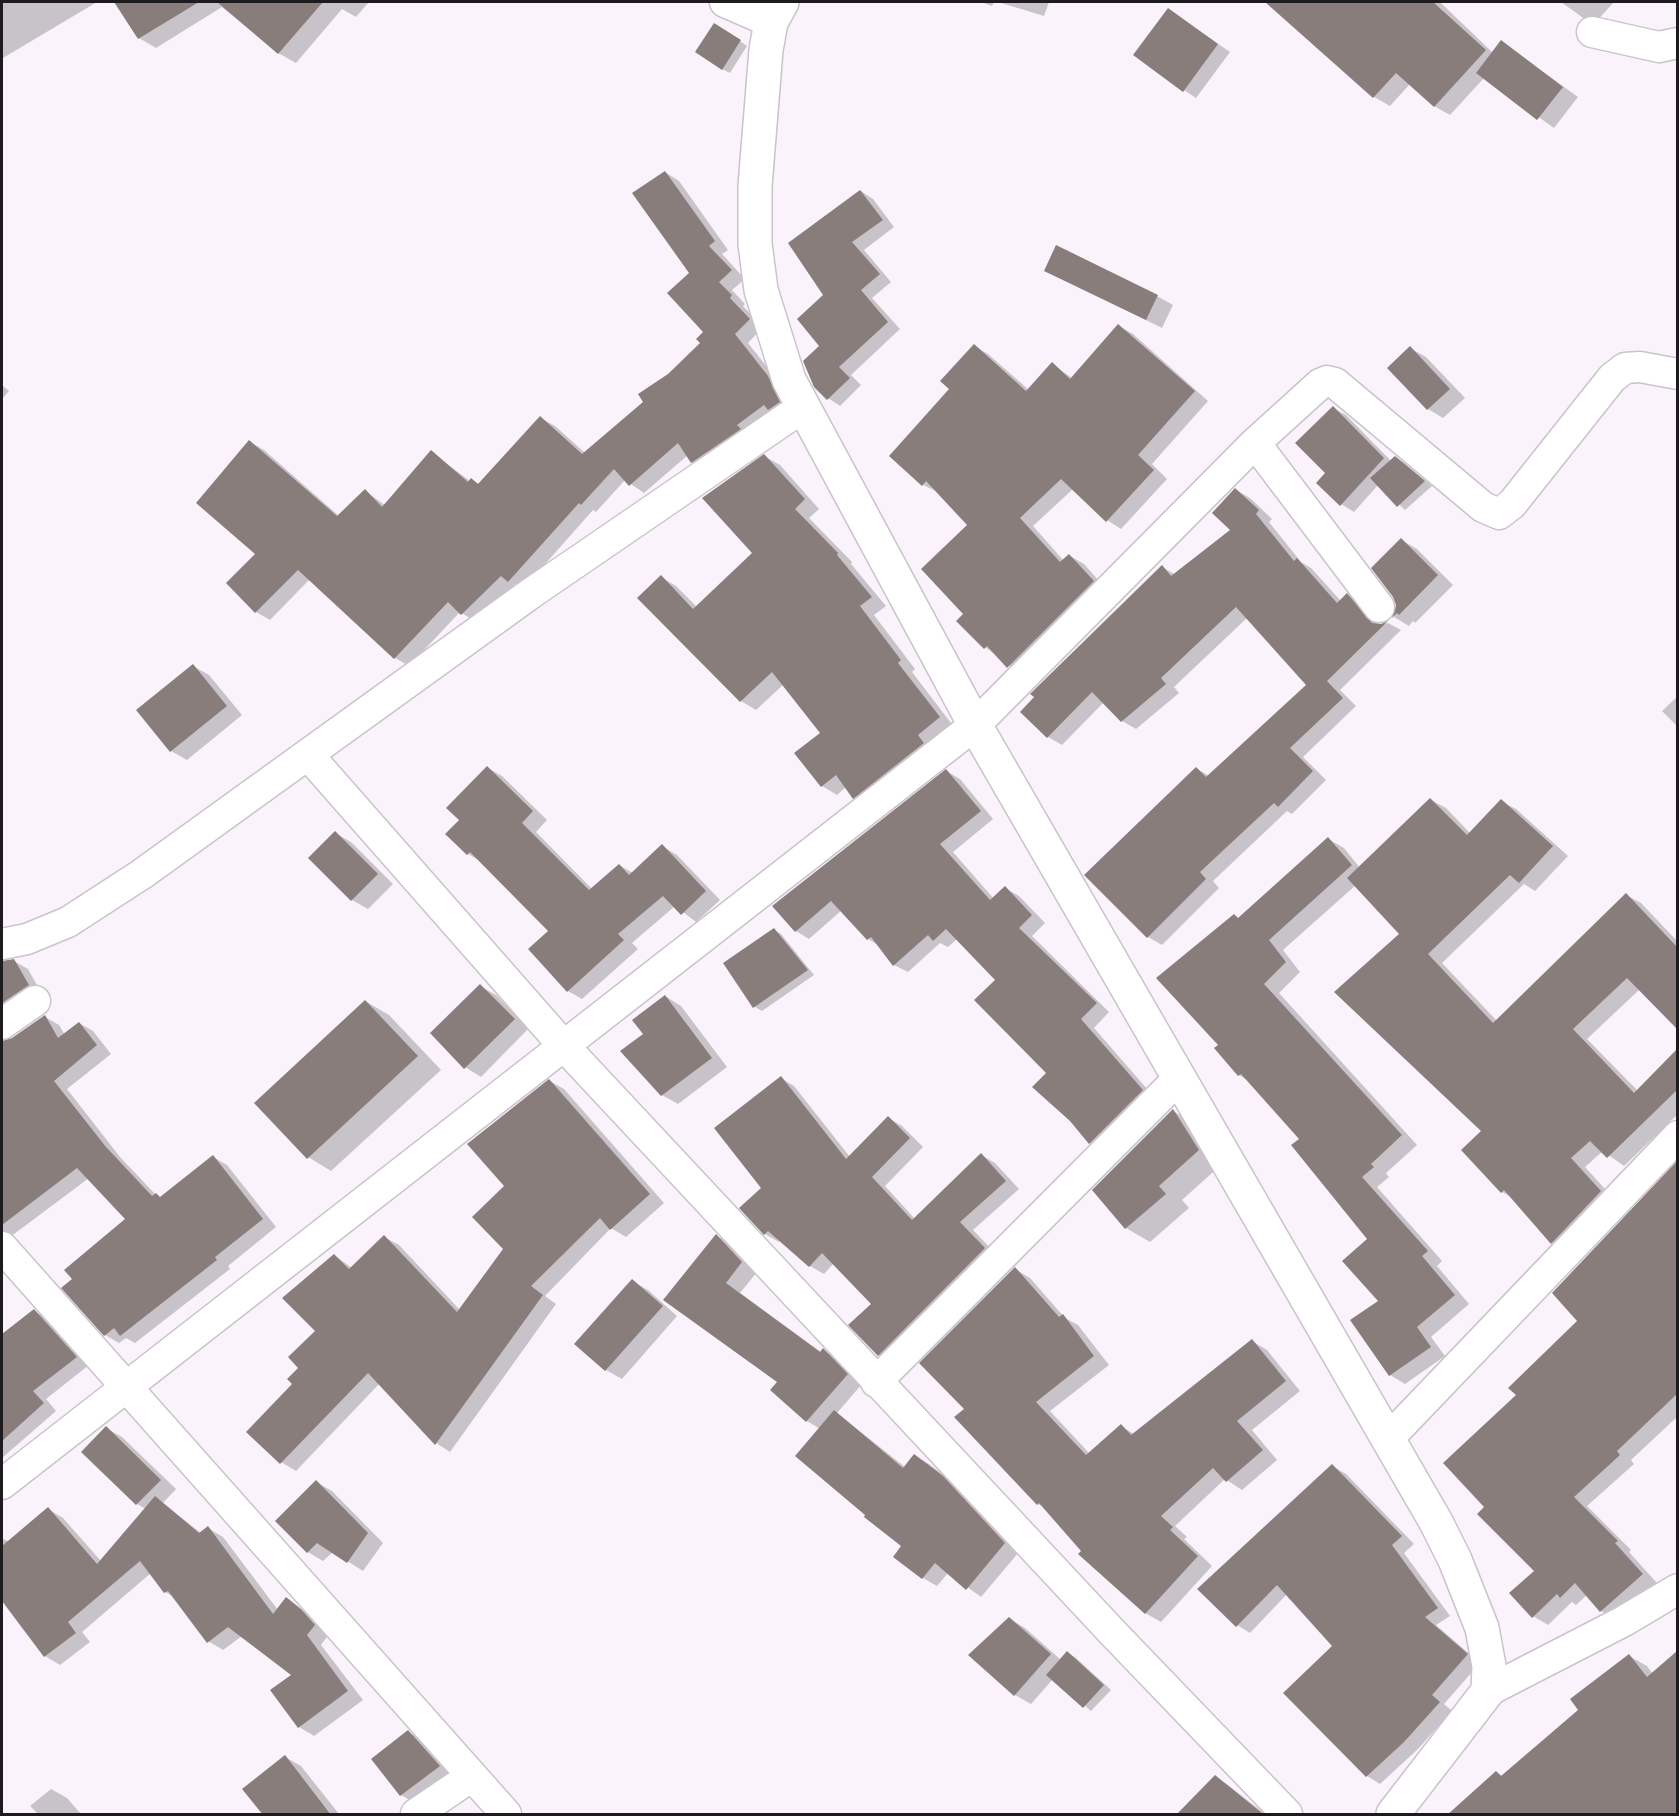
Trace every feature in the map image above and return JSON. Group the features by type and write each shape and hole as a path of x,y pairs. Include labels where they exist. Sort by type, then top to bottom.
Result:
{"street":[{"path":"725,2 773,25 754,186 755,244 761,290 774,339 789,380 975,725 1436,1522 1469,1593 1482,1628 1489,1666 1488,1691"},
{"path":"1592,32 1659,47 1677,43"},
{"path":"2,1484 975,725 1255,443 1320,384 1327,381 1335,383 1483,507 1500,514 1512,504 1612,378 1625,368 1640,367 1677,374"},
{"path":"2,944 27,939 68,922 142,874 309,756 530,594 803,407"},
{"path":"1255,443 1379,607"},
{"path":"309,756 563,1045 876,1382 1287,1815"},
{"path":"2,1024 35,1001"},
{"path":"876,1382 1178,1079"},
{"path":"1387,1440 1677,1137"},
{"path":"2,1246 124,1387 506,1815"},
{"path":"1393,1815 1488,1691 1624,1621 1677,1589"},
{"path":"416,1815 472,1776"}],"building":[{"path":"114,2 199,2 138,39"},
{"path":"217,2 323,2 278,54"},
{"path":"1265,2 1433,2 1486,50 1434,107 1396,73 1373,98"},
{"path":"1168,8 1218,44 1183,92 1133,55"},
{"path":"714,23 741,40 722,70 695,52"},
{"path":"1501,40 1563,87 1537,120 1476,73"},
{"path":"665,171 715,241 709,246 732,270 719,282 732,295 730,298 750,319 735,334 768,376 780,402 768,410 764,405 737,425 741,429 691,463 678,443 629,486 614,469 581,505 579,503 508,582 501,576 461,615 448,602 394,659 298,570 255,613 226,583 255,554 196,503 249,440 337,516 365,489 382,507 431,450 468,482 471,478 478,484 540,416 582,454 643,402 638,394 668,374 700,343 696,339 703,332 667,293 689,273 632,193"},
{"path":"860,190 883,220 852,242 880,274 861,290 888,322 839,367 850,378 827,400 814,387 803,361 819,346 797,319 823,295 788,243"},
{"path":"1056,245 1158,295 1146,320 1044,271"},
{"path":"1118,324 1195,391 1138,455 1154,470 1106,522 1061,479 1020,518 1060,562 1069,554 1094,581 1007,668 987,646 984,649 956,621 963,614 921,569 967,525 926,481 922,486 889,456 949,389 940,381 974,344 1026,391 1052,362 1070,379"},
{"path":"1410,346 1450,389 1427,410 1387,368"},
{"path":"1333,406 1384,458 1340,506 1316,483 1325,473 1295,443"},
{"path":"764,454 805,499 795,509 838,553 837,555 872,597 860,606 901,660 898,663 940,717 918,735 924,743 853,799 836,775 821,787 794,753 820,733 772,672 740,702 637,598 661,575 693,609 752,553 702,498"},
{"path":"1395,456 1425,481 1397,507 1370,478"},
{"path":"1235,488 1259,510 1256,514 1294,561 1297,558 1337,603 1347,593 1372,623 1381,624 1388,621 1327,681 1343,698 1290,748 1313,771 1278,807 1274,803 1200,872 1206,879 1147,938 1084,875 1196,767 1206,777 1306,685 1236,607 1161,678 1166,684 1121,722 1092,692 1047,738 1020,712 1034,697 1030,694 1162,565 1171,576 1230,530 1212,513"},
{"path":"1401,538 1438,575 1399,615 1397,613 1392,618 1396,605 1393,597 1371,568"},
{"path":"193,664 227,706 170,752 136,710"},
{"path":"487,766 533,811 522,823 589,890 619,864 629,875 662,844 706,891 681,915 663,896 618,934 624,940 567,992 528,949 548,931 470,852 467,855 445,834 459,820 446,808"},
{"path":"946,769 981,811 940,844 990,900 1005,886 1032,915 1019,928 1097,1003 1081,1019 1143,1090 1089,1144 1070,1121 1032,1087 1046,1073 974,1000 995,980 946,929 933,941 928,935 893,966 871,937 867,940 831,901 795,932 772,906"},
{"path":"1430,798 1467,835 1501,799 1553,846 1519,883 1510,875 1428,954 1493,1023 1626,893 1677,947 1677,1029 1627,978 1573,1029 1634,1093 1677,1049 1677,1090 1607,1158 1590,1141 1571,1158 1601,1191 1551,1244 1504,1190 1501,1193 1461,1150 1481,1131 1334,992 1399,934 1347,878"},
{"path":"335,831 378,874 351,901 308,858"},
{"path":"1328,837 1352,865 1269,940 1286,962 1264,984 1402,1135 1371,1164 1374,1167 1362,1177 1428,1251 1422,1256 1455,1295 1417,1327 1431,1347 1389,1376 1350,1320 1378,1301 1342,1261 1367,1239 1291,1145 1299,1139 1241,1074 1238,1076 1214,1048 1218,1045 1156,978 1234,914 1238,918"},
{"path":"774,928 808,970 753,1008 723,963"},
{"path":"14,959 29,985 2,1003 2,961"},
{"path":"480,984 515,1019 464,1069 430,1033"},
{"path":"665,995 712,1058 661,1096 620,1051 643,1034 632,1020"},
{"path":"365,1000 418,1056 307,1159 254,1103"},
{"path":"45,1015 58,1038 79,1022 97,1045 54,1081 106,1147 152,1196 156,1193 160,1197 213,1155 263,1219 215,1257 217,1260 120,1336 114,1328 104,1336 61,1288 72,1279 64,1270 125,1219 77,1168 2,1225 2,1041 12,1038"},
{"path":"781,1076 846,1159 888,1116 910,1138 872,1177 912,1220 981,1153 1006,1181 960,1222 985,1248 878,1356 848,1325 871,1304 822,1253 809,1267 768,1231 764,1235 739,1208 761,1188 714,1128"},
{"path":"549,1079 650,1194 610,1230 600,1218 531,1286 543,1295 435,1445 368,1373 280,1464 246,1432 292,1384 287,1379 298,1368 288,1357 315,1331 282,1298 334,1254 349,1269 384,1235 457,1312 503,1249 472,1217 504,1186 467,1144"},
{"path":"1173,1109 1199,1150 1159,1186 1166,1194 1125,1229 1092,1190"},
{"path":"1677,1161 1677,1394 1617,1451 1620,1455 1574,1497 1618,1541 1615,1543 1643,1574 1600,1612 1575,1583 1560,1598 1557,1594 1532,1618 1509,1593 1534,1571 1477,1514 1484,1507 1443,1463 1516,1395 1508,1388 1577,1321 1552,1293"},
{"path":"716,1234 742,1262 726,1283 820,1352 823,1348 848,1374 806,1422 770,1390 777,1382 663,1300"},
{"path":"1015,1267 1059,1317 1063,1314 1094,1356 1036,1402 1086,1455 1121,1424 1131,1435 1252,1339 1286,1381 1237,1421 1263,1450 1226,1482 1213,1468 1161,1516 1173,1527 1170,1530 1198,1556 1145,1614 1078,1554 1081,1551 1039,1503 1037,1505 954,1417 964,1409 919,1363"},
{"path":"632,1279 663,1306 605,1371 574,1344"},
{"path":"34,1309 77,1357 33,1391 44,1403 2,1441 2,1334"},
{"path":"834,1410 903,1468 914,1454 943,1476 1005,1543 966,1590 935,1563 922,1579 893,1557 901,1546 864,1517 865,1515 795,1456"},
{"path":"106,1426 161,1480 136,1505 81,1452"},
{"path":"1332,1464 1402,1536 1392,1545 1438,1608 1425,1617 1468,1654 1432,1695 1440,1702 1404,1742 1366,1777 1283,1693 1332,1646 1277,1585 1236,1627 1197,1589"},
{"path":"316,1480 368,1533 347,1563 317,1543 307,1553 275,1521"},
{"path":"155,1496 199,1533 208,1526 273,1614 286,1597 301,1609 315,1625 307,1635 348,1691 298,1728 270,1690 291,1675 228,1627 207,1643 168,1591 164,1593 140,1561 68,1622 76,1633 44,1657 2,1601 2,1546 48,1507 97,1564"},
{"path":"1009,1617 1051,1654 1014,1696 968,1655"},
{"path":"1067,1651 1104,1685 1083,1708 1046,1675"},
{"path":"1677,1651 1677,1815 1447,1815 1496,1771 1501,1776 1578,1710 1570,1699 1629,1654 1647,1677"},
{"path":"408,1730 440,1766 400,1796 371,1759"},
{"path":"285,1755 331,1815 263,1815 242,1789"},
{"path":"1215,1775 1263,1814 1264,1815 1176,1815"}]}
